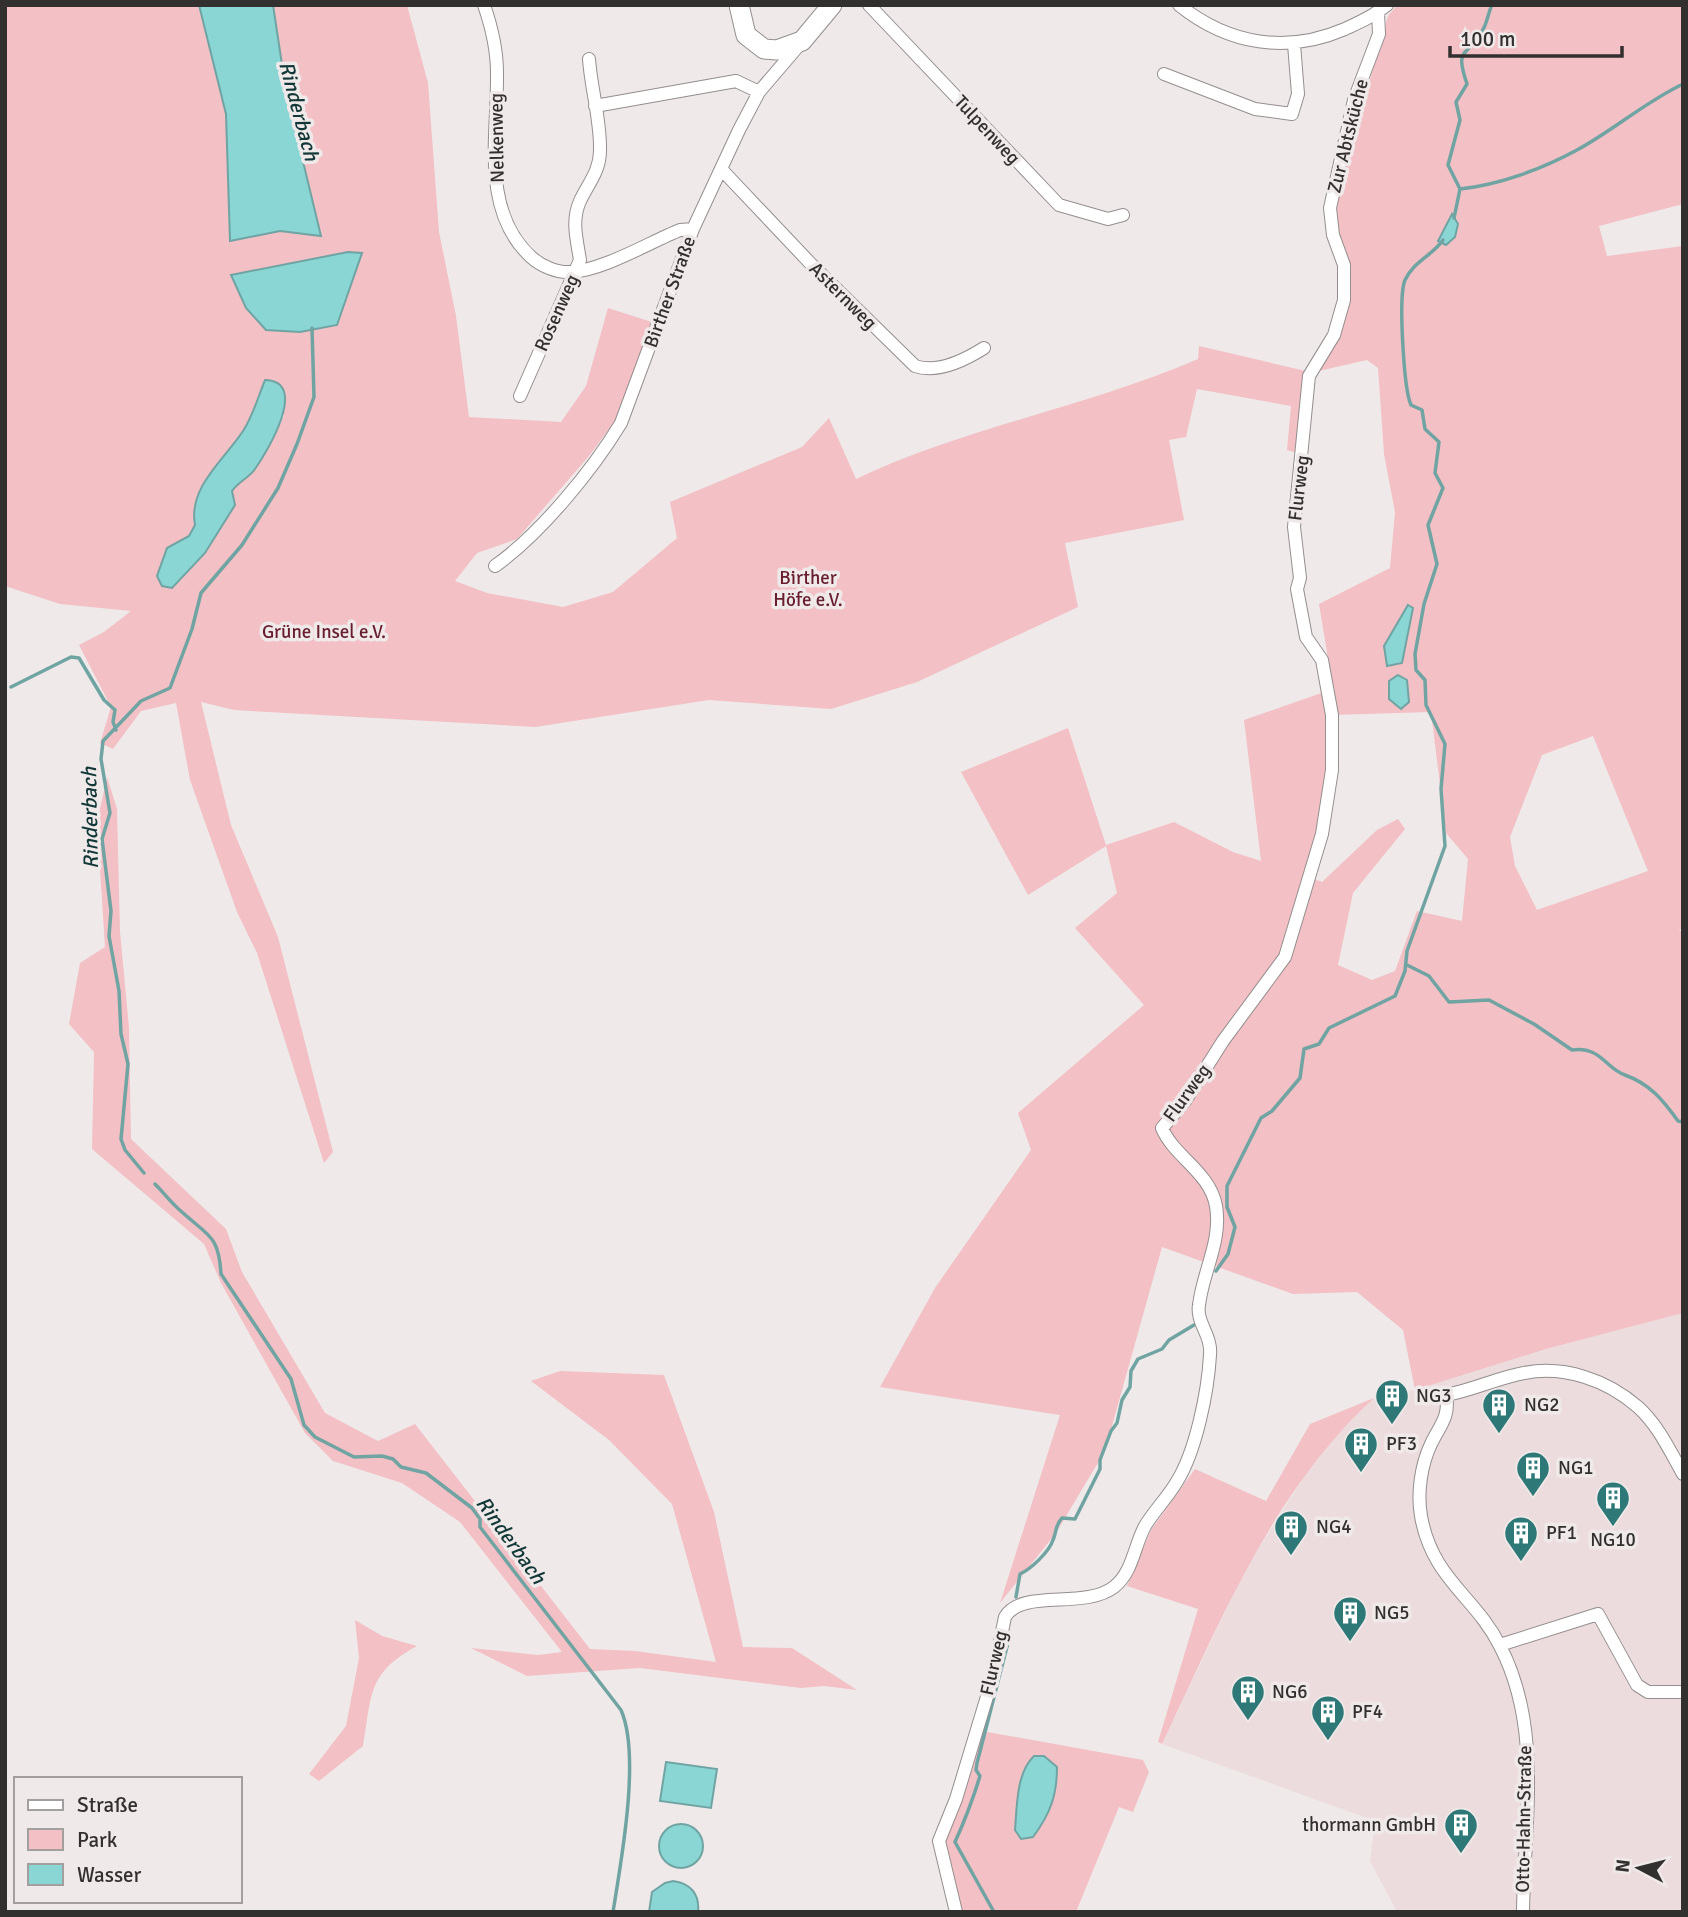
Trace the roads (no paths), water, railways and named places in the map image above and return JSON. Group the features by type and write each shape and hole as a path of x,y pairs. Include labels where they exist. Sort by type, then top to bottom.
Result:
{"street":[{"name":"Nelkenweg","path":"484,5 496,54 494,157 498,192 506,221 523,249 535,261 560,271 576,271"},
{"path":"738,5 746,35 764,49 790,48 802,41"},
{"name":"Birther Straße","path":"495,566 523,546 608,445 621,424 693,229 759,92 832,5"},
{"name":"Tulpenweg","path":"869,5 1059,205 1108,219 1123,215"},
{"path":"1164,74 1236,104 1264,111 1292,114 1298,94 1294,44 1237,38 1208,25 1179,5"},
{"name":"Zur Abtsküche","path":"1294,44 1343,29 1383,9"},
{"name":"Zur Abtsküche","path":"1330,219 1330,208 1354,100 1379,34 1383,9"},
{"name":"Rosenweg","path":"520,396 580,260 575,237 575,218 580,202 598,169 600,150 589,59"},
{"path":"595,106 736,81 759,92"},
{"name":"Asternweg","path":"722,170 820,274 915,366 928,369 947,365 966,359 984,348"},
{"name":"Flurweg","path":"956,1912 939,1841 956,1799 992,1680 1005,1617 1010,1609 1022,1604 1087,1599 1114,1587 1128,1570 1144,1527 1180,1477 1195,1436 1211,1353 1208,1335 1198,1318 1199,1303 1217,1237 1216,1204 1200,1171 1162,1128 1185,1101 1223,1041 1285,957 1322,834 1332,770 1332,715 1322,660 1306,638 1297,589 1300,579 1294,527 1305,440 1306,389 1309,376 1334,334 1344,300 1344,265 1330,219"},
{"path":"576,271 680,230 693,229"},
{"name":"Otto-Hahn-Straße","path":"1523,1912 1529,1768 1523,1708 1500,1645 1443,1573 1427,1540 1421,1515 1421,1482 1431,1444 1448,1413 1446,1395 1524,1373 1556,1371 1589,1377 1638,1407 1662,1436 1683,1474"},
{"path":"1500,1645 1598,1614 1637,1685 1648,1692 1683,1692"}],"water":[{"path":"199,5 273,5 286,91 321,236 280,231 230,241 226,114"},
{"path":"1452,214 1458,224 1455,237 1446,245 1438,241"},
{"path":"348,252 362,253 337,325 300,332 266,330 246,308 231,275"},
{"path":"265,380 278,383 284,392 285,404 268,448 250,475 232,491 235,505 205,553 172,588 162,586 157,576 167,548 189,536 195,525 194,511 202,486 247,425"},
{"path":"1408,605 1413,608 1402,663 1387,666 1384,646"},
{"path":"1398,675 1407,680 1409,702 1401,709 1389,699 1389,681"},
{"path":"1034,1756 1044,1756 1057,1767 1056,1787 1039,1829 1033,1837 1021,1839 1015,1830 1018,1791 1028,1763"},
{"path":"666,1762 717,1769 711,1808 660,1801"},
{"path":"681,1824 696,1831 703,1846 696,1861 681,1868 666,1861 659,1846 666,1831"},
{"path":"673,1881 684,1884 693,1891 698,1912 649,1912 652,1892"}],"waterway":[{"path":"1454,218 1460,189 1448,165 1460,120 1456,102 1467,84 1462,58 1484,28 1492,5"},
{"path":"1460,189 1505,180 1564,157 1683,84"},
{"path":"1216,1271 1228,1254 1235,1227 1227,1207 1227,1186 1261,1118 1272,1111 1300,1078 1304,1049 1319,1044 1329,1028 1395,996 1405,971 1407,951 1445,846 1441,789 1445,744 1426,705 1425,680 1416,670 1415,654 1424,604 1437,564 1428,525 1443,488 1435,473 1439,442 1425,429 1422,410 1411,405 1408,396 1402,323 1405,280 1413,268 1443,240"},
{"name":"Rinderbach","path":"144,1173 125,1150 121,1139 128,1064 121,1034 119,991 109,936 111,911 102,839 110,813 101,759 103,741 141,701 170,688 192,629 201,593 242,545 278,488 314,397 312,328"},
{"path":"11,687 71,657 79,658 104,700 115,710 113,722 116,730"},
{"path":"1407,965 1429,976 1449,1002 1489,1000 1534,1024 1572,1050 1590,1051 1618,1072 1649,1088 1678,1121 1683,1122"},
{"name":"Rinderbach","path":"155,1184 215,1244 221,1274 291,1379 304,1425 315,1437 354,1457 382,1456 393,1459 401,1467 426,1473 472,1508 480,1519 480,1527 621,1710 627,1730 629,1754 628,1809 613,1912"},
{"path":"1016,1597 1020,1574 1048,1550 1062,1518 1075,1519 1100,1469 1100,1460 1111,1431 1117,1423 1122,1400 1130,1387 1131,1371 1138,1359 1162,1349 1169,1340 1194,1325"},
{"path":"994,1912 955,1842 980,1776 976,1770 977,1763 1010,1635"}],"place":[{"name":"NG3","path":"1392,1426"},
{"name":"NG2","path":"1499,1435"},
{"name":"PF3","path":"1361,1474"},
{"name":"NG1","path":"1533,1498"},
{"name":"NG10","path":"1613,1528"},
{"name":"NG4","path":"1291,1557"},
{"name":"PF1","path":"1521,1563"},
{"name":"NG5","path":"1350,1643"},
{"name":"NG6","path":"1248,1722"},
{"name":"PF4","path":"1328,1742"},
{"name":"thormann GmbH","path":"1461,1855"}],"park label":[{"name":"Birther Höfe e.V.","path":"808,589"},
{"name":"Grüne Insel e.V.","path":"324,632"}]}
